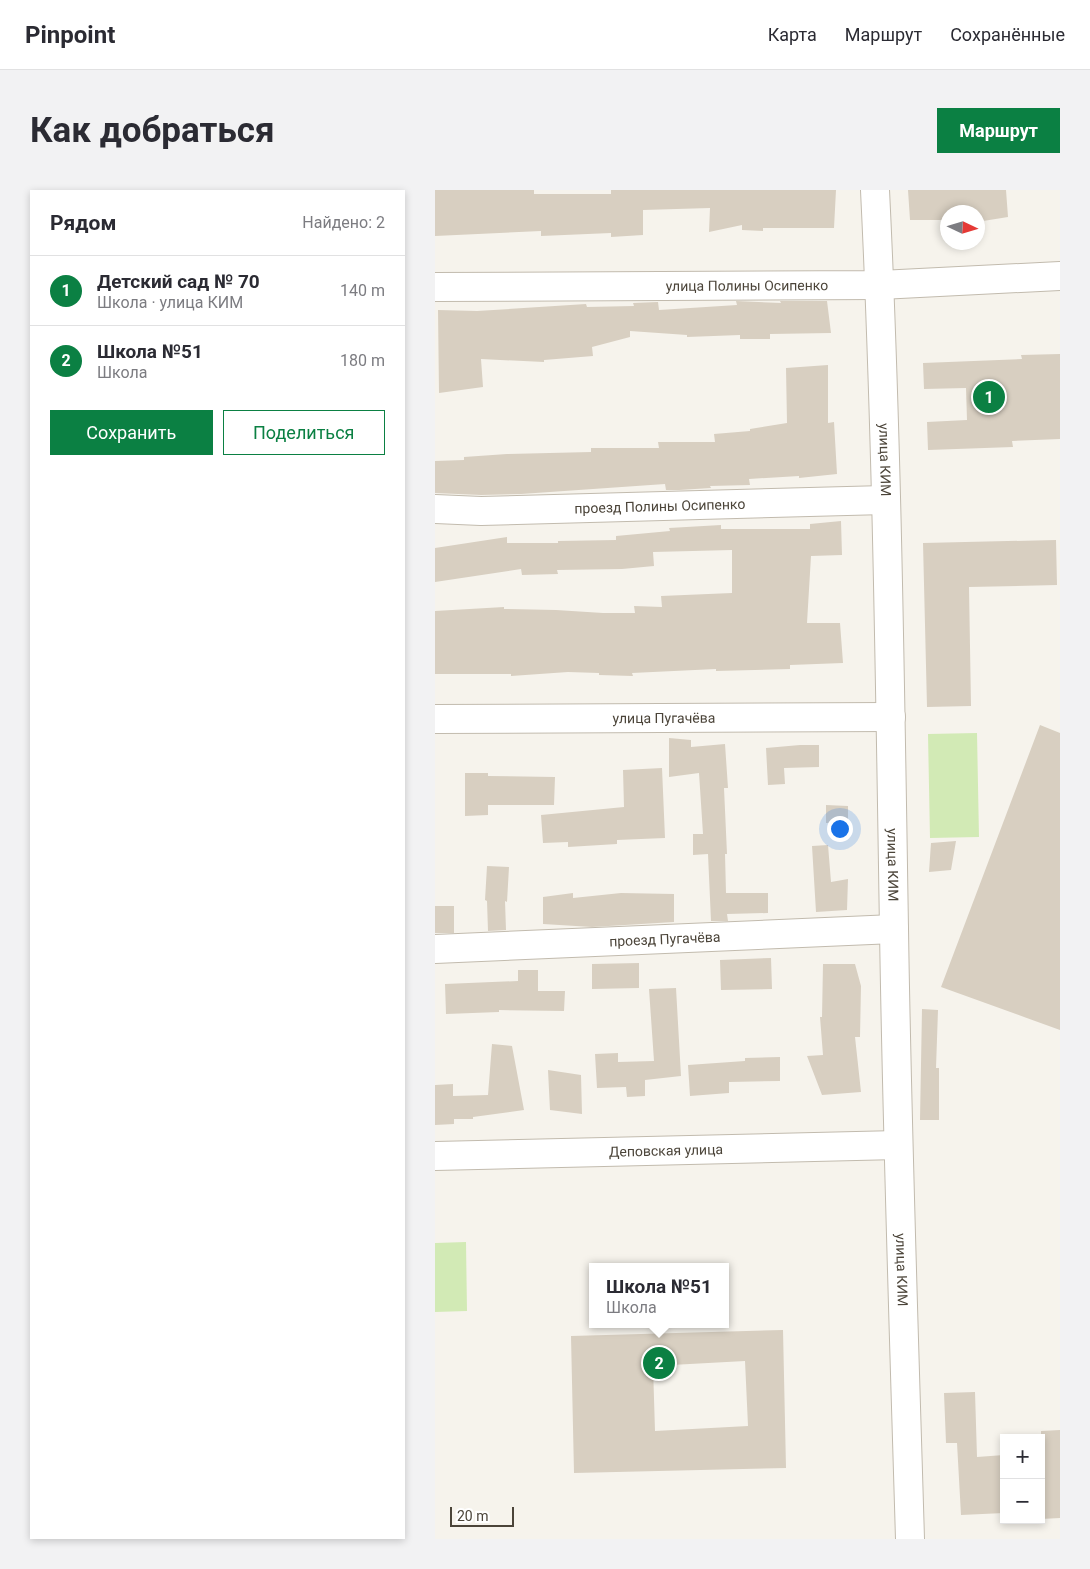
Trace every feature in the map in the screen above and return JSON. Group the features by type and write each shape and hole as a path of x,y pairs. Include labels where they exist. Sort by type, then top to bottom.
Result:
{"street":[{"name":"улица КИМ","path":"875,190 880,285 899,1145 910,1539"},
{"name":"улица Полины Осипенко","path":"435,287 880,285 1060,276"},
{"name":"проезд Полины Осипенко","path":"435,509 481,511 885,500"},
{"name":"улица Пугачёва","path":"435,719 891,717"},
{"name":"проезд Пугачёва","path":"435,949 894,929"},
{"name":"Деповская улица","path":"435,1156 899,1145"}],"green space":[{"path":"977,733 979,837 930,838 928,734"},
{"path":"466,1242 467,1311 435,1312 435,1243"}],"building":[{"path":"435,190 534,190 534,194 611,194 611,190 836,190 834,228 763,228 763,231 742,230 742,225 709,232 710,208 643,210 643,235 611,237 611,233 541,236 541,231 435,236"},
{"path":"908,190 1006,190 1008,217 985,221 985,205 940,205 940,220 910,220"},
{"path":"736,301 781,303 780,301 827,301 831,333 770,334 770,339 740,339 740,335 687,337 687,335 630,331 630,337 592,347 593,356 544,360 544,362 481,359 483,387 439,393 438,310 477,311 586,304 587,307 634,306 633,303 658,302 659,310 737,305"},
{"path":"1060,354 1060,439 1012,441 1013,447 928,450 927,422 967,420 966,388 924,389 923,363 1022,359 1021,355"},
{"path":"828,365 828,423 834,422 837,474 799,478 799,476 749,479 750,485 710,486 711,488 679,490 666,490 665,484 521,494 435,493 435,461 464,460 464,457 507,454 591,452 591,448 659,448 658,442 715,442 714,434 750,431 750,429 787,423 786,368"},
{"path":"841,521 842,555 811,556 807,623 840,623 843,663 790,665 790,669 716,671 716,669 632,673 633,676 568,672 511,676 511,674 435,674 435,611 504,607 504,609 635,613 634,606 662,607 661,596 732,593 732,550 653,552 654,566 622,569 557,570 558,574 522,575 521,569 435,582 435,548 507,537 507,543 558,543 558,541 616,540 616,536 670,531 669,528 721,525 721,529 810,529 810,524"},
{"path":"1056,540 1057,585 969,587 971,706 927,707 923,543"},
{"path":"1040,725 1060,733 1060,1030 941,987"},
{"path":"669,738 691,740 691,747 725,744 728,788 724,788 727,854 725,854 726,893 768,893 768,913 727,914 728,921 711,921 708,854 693,855 693,834 703,834 699,773 669,777"},
{"path":"819,745 819,767 784,768 785,784 768,785 766,748"},
{"path":"662,768 665,838 617,840 617,844 568,847 568,842 543,843 541,815 624,807 623,770"},
{"path":"465,773 488,773 488,776 555,777 554,805 488,805 488,815 465,816"},
{"path":"826,805 848,806 848,823 826,823"},
{"path":"956,841 951,870 929,872 931,843"},
{"path":"828,845 831,882 848,879 847,910 816,912 812,846"},
{"path":"487,866 509,867 507,902 505,901 506,930 488,931 487,901 485,900"},
{"path":"573,893 573,898 621,893 674,894 674,922 592,927 543,924 543,897"},
{"path":"435,906 454,906 454,933 435,933"},
{"path":"771,958 772,989 721,990 720,960"},
{"path":"639,963 639,988 592,989 592,964"},
{"path":"823,964 855,964 861,986 860,1037 855,1037 861,1092 822,1095 807,1056 823,1055 820,1017 822,1017"},
{"path":"518,970 538,970 538,991 565,991 564,1011 499,1010 499,1012 446,1014 445,984 518,981"},
{"path":"676,988 681,1076 645,1080 645,1096 627,1097 626,1087 597,1088 595,1054 618,1053 618,1062 654,1061 649,989"},
{"path":"922,1009 938,1010 936,1068 939,1068 939,1120 920,1120"},
{"path":"492,1044 512,1046 524,1110 473,1117 473,1119 454,1119 454,1124 435,1125 435,1085 453,1084 453,1096 488,1095"},
{"path":"780,1057 780,1081 729,1082 729,1093 690,1096 688,1065 745,1061 745,1058"},
{"path":"548,1070 581,1075 582,1114 550,1110"},
{"path":"783,1330 786,1468 574,1473 571,1336","holes":["745,1361 748,1426 655,1431 653,1366"]},
{"path":"975,1392 977,1457 1000,1455 1000,1513 961,1515 957,1443 946,1443 944,1393"},
{"path":"1060,1430 1060,1518 1045,1519 1045,1434 1041,1434 1041,1431"}],"place":[{"name":"Детский сад № 70","path":"989,397"},
{"name":"Школа №51","path":"659,1363"}]}
